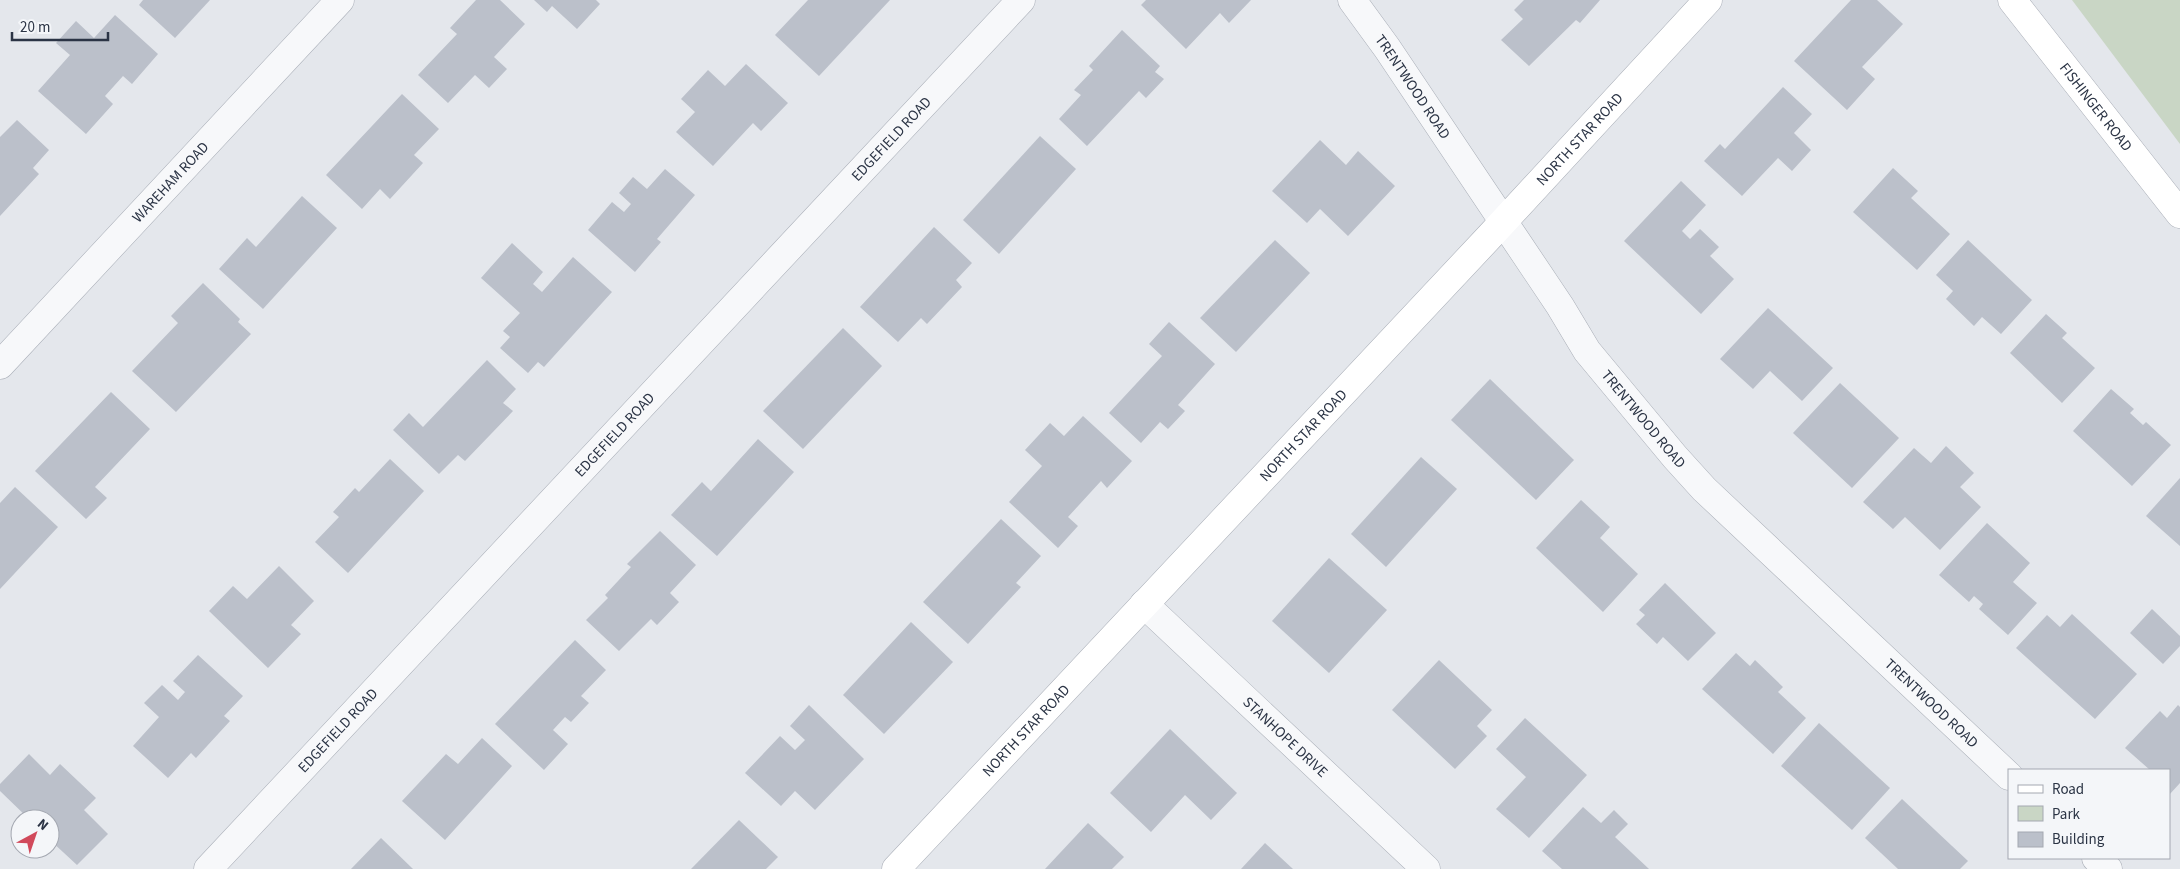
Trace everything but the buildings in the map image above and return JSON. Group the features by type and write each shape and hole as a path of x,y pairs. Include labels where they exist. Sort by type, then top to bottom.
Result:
{"street":[{"name":"WAREHAM ROAD","path":"0,365 340,0"},
{"name":"EDGEFIELD ROAD","path":"208,869 1020,0"},
{"name":"TRENTWOOD ROAD","path":"1352,0 1387,48 1560,306 1587,351 1675,457 1704,489 2008,775"},
{"name":"NORTH STAR ROAD","path":"896,869 1708,0"},
{"name":"FISHINGER ROAD","path":"2012,0 2180,214"},
{"name":"STANHOPE DRIVE","path":"1144,604 1426,869"},
{"path":"2097,859 2108,869"}],"green space":[{"path":"2072,0 2180,0 2180,144"}]}
